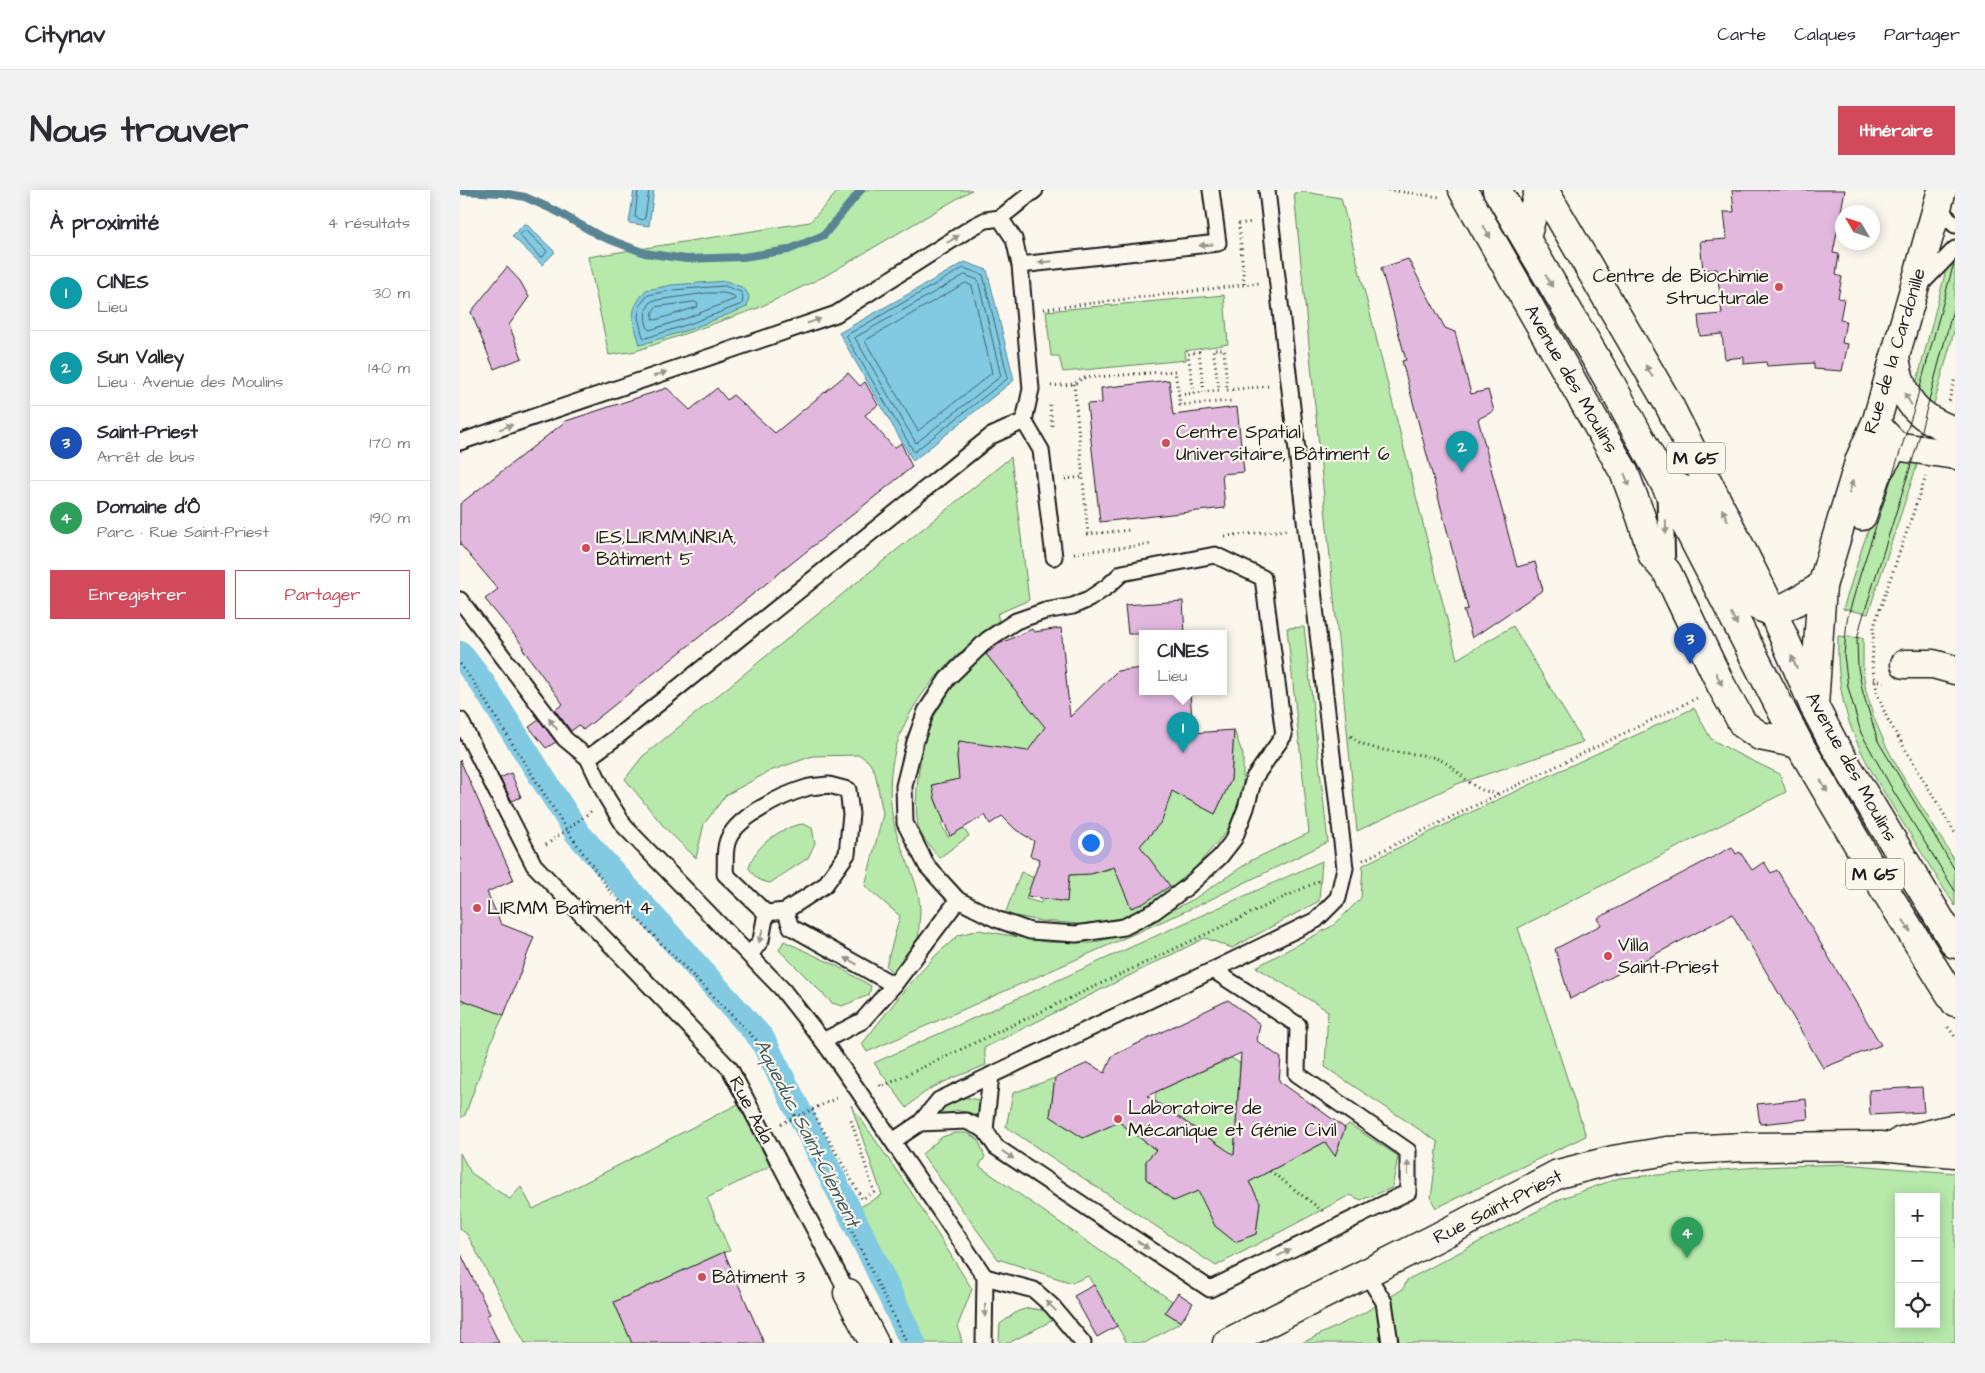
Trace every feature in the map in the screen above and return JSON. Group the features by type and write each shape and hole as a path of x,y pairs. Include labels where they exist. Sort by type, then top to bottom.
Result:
{"street":[{"name":"Avenue des Moulins","path":"1498,190 1611,384 1664,482 1799,744 1880,882 1955,1002"},
{"path":"1526,238 1539,190"},
{"name":"Avenue des Moulins","path":"1544,190 1670,405 1772,610 1814,706 1835,746 1955,944"},
{"name":"Avenue des Moulins","path":"1454,194 1624,472 1653,556 1667,572 1721,685 1743,724 1760,736 1799,744"},
{"name":"Rue de la Cardonille","path":"1814,706 1822,586 1860,459 1877,420 1912,293 1944,208"},
{"path":"1895,356 1904,394 1914,409 1933,422 1955,431"},
{"path":"1877,420 1882,430 1895,445 1955,455"},
{"name":"Rue de la Cardonille","path":"1835,540 1860,522 1876,475 1895,445"},
{"path":"1664,482 1684,490 1739,594 1752,603 1772,610 1794,602 1822,586"},
{"path":"1905,664 1933,664 1955,670"},
{"name":"Rue Saint-Priest","path":"1880,1146 1955,1128"},
{"name":"Rue Saint-Priest","path":"1227,1343 1558,1174 1576,1168 1667,1151 1744,1147 1880,1146 1955,1153"},
{"name":"Rue Ada","path":"848,1293 874,1343"}],"lane":[{"path":"460,442 836,314 974,226 986,220 1000,218 1035,190"},
{"path":"1020,265 1218,244 1211,190"},
{"path":"893,1141 920,1123 939,1100 1316,920 1338,898 1345,868 1267,190"},
{"path":"1000,218 1014,239 1020,265 1031,389 1024,421 1041,450 1060,555"},
{"path":"1912,293 1955,249"},
{"path":"588,758 991,436 1024,421"},
{"name":"Avenue des Moulins","path":"1664,482 1667,572"},
{"path":"1216,556 1263,578 1284,735 1254,778 1246,808 1234,840 1220,857 1187,887 1155,912 1124,927 1076,934 1030,931 996,919 958,900 927,866 904,823 904,786 915,742 926,711 947,679 987,640 1016,621 1045,611 1081,603 1108,586 1122,573 1216,556"},
{"path":"460,600 565,739 588,758 607,798 625,826 750,955 782,990 823,1041 850,1092 893,1141 985,1277 984,1343"},
{"name":"Rue Ada","path":"460,720 534,865 730,1069 848,1293"},
{"path":"829,785 848,790 851,814 846,854 825,885 785,910 766,914 725,874 727,843 738,824 786,795 808,787 829,785"},
{"path":"823,1041 862,1021 894,985 958,900"},
{"path":"785,910 791,927 894,985"},
{"path":"750,955 761,940 766,914"},
{"path":"920,1123 966,1121 985,1130 996,1147 1210,1289 1408,1192 1408,1151 1297,1074 1298,1026 1213,970"},
{"path":"985,1130 991,1075"},
{"path":"1366,1273 1384,1302 1390,1343"},
{"path":"985,1277 1034,1290 1052,1306 1083,1343"}],"path":[{"path":"1388,190 1454,194"},
{"path":"1039,309 1277,280"},
{"path":"1219,390 1213,349 1224,348 1227,390"},
{"path":"1194,393 1188,354 1199,352 1204,392"},
{"path":"1031,389 1074,384 1083,378 1175,371 1180,405 1231,401"},
{"path":"1948,405 1955,378"},
{"path":"1074,384 1088,534 1131,530"},
{"path":"1179,395 1289,384"},
{"path":"1048,387 1053,433"},
{"path":"1928,471 1874,626 1872,666 1878,696 1887,718 1955,833"},
{"path":"1220,537 1306,528"},
{"path":"1060,555 1153,544"},
{"path":"460,664 567,830 597,806"},
{"path":"797,1117 875,1078 881,1087 1345,868 1704,695"},
{"path":"1327,713 1358,743 1391,751 1434,757 1455,768 1479,789 1499,794"},
{"path":"812,1110 862,1199 874,1192 850,1092"},
{"path":"1270,1171 1342,1225"}],"green space":[{"path":"839,190 972,190 825,276 758,308 636,351 609,355 588,257 810,222"},
{"path":"1305,192 1341,198 1457,659 1513,626 1583,742 1457,784 1357,831 1294,193"},
{"path":"1955,263 1955,328 1932,411 1914,393 1947,266"},
{"path":"1224,295 1228,344 1185,351 1186,360 1063,372 1059,356 1051,356 1046,311"},
{"path":"1011,457 1029,600 997,614 999,620 952,660 915,705 902,730 894,757 890,787 893,819 896,833 915,883 920,909 918,939 893,973 886,966 900,916 865,886 883,814 875,772 869,762 860,755 813,756 770,771 726,795 704,824 696,858 665,828 625,779 642,757"},
{"path":"1919,459 1868,614 1843,609 1863,545 1893,464 1899,460"},
{"path":"1304,627 1328,842 1197,906 867,1052 862,1044 902,993 936,955 959,935 979,930 1046,942 1092,943 1126,934 1194,899 1252,860 1309,833 1287,628"},
{"path":"1838,636 1863,638 1863,670 1866,691 1874,718 1900,772 1955,861 1955,906 1877,781 1855,738 1841,692 1838,666"},
{"path":"986,654 1047,727 1031,759 959,741 957,756 959,779 933,785 935,799 944,822 941,824 948,837 963,828 969,836 939,858 924,839 918,826 916,802 923,748 930,725 947,695 970,664"},
{"path":"1694,708 1711,739 1780,774 1786,792 1518,928 1586,1136 1436,1208 1431,1199 1438,1142 1325,1067 1328,1011 1256,967 1334,925 1361,898 1363,865"},
{"path":"1234,730 1243,755 1243,792 1227,831 1190,874 1151,905 1122,919 1080,924 1041,921 1005,914 1021,872 1034,878 1026,899 1041,903 1043,898 1067,901 1069,875 1110,869 1122,862 1147,838 1163,819 1127,796 1131,769 1215,814 1231,780"},
{"path":"803,824 812,828 815,843 808,858 770,883 755,877 749,868 762,845 778,833"},
{"path":"1322,861 1319,901 1232,948 1205,938 984,1048 986,1065 933,1087 907,1108 874,1063"},
{"path":"784,941 835,965 871,986 869,995 842,1006 832,1003 779,950"},
{"path":"467,1001 504,1015 492,1040 465,1115 460,1118 460,1004"},
{"path":"1231,1058 1240,1063 1233,1170 1223,1165 1224,1148 1155,1101 1156,1092"},
{"path":"1055,1078 1050,1116 1083,1138 1119,1122 1156,1150 1146,1161 1146,1179 1174,1201 1201,1180 1215,1226 1235,1242 1256,1234 1260,1202 1249,1182 1325,1142 1349,1124 1398,1156 1392,1188 1361,1200 1350,1195 1216,1266 1006,1127 1013,1093"},
{"path":"964,1097 983,1101 980,1116 956,1110 945,1117 933,1116 943,1107"},
{"path":"738,1104 770,1166 707,1198 730,1251 614,1302 632,1343 525,1343 467,1234 460,1229 460,1153 471,1173 510,1199 521,1187 533,1209"},
{"path":"851,1105 910,1190 972,1289 958,1325 962,1343 912,1343 858,1208 882,1195"},
{"path":"954,1133 967,1133 978,1139 985,1157 979,1166 1172,1301 1165,1312 1181,1322 1145,1343 1127,1343 1088,1276 1072,1283 998,1259 922,1154 942,1137"},
{"path":"1843,1164 1955,1173 1955,1343 1302,1343 1362,1314 1403,1289 1407,1280 1560,1199 1619,1178 1759,1167"},
{"path":"1029,1308 1047,1311 1055,1319 1009,1343 1000,1343 1000,1324 1018,1311"}],"water":[{"path":"634,190 654,190 649,226 629,223"},
{"path":"525,223 555,252 542,265 512,236"},
{"path":"965,262 987,270 1014,380 913,461 839,333"},
{"path":"726,281 744,288 749,296 747,307 691,329 640,345 633,316 636,305 646,290 672,285"}],"building":[{"name":"Centre de Biochimie Structurale","path":"1732,190 1845,190 1842,205 1835,205 1835,242 1833,253 1839,254 1836,275 1842,277 1838,298 1844,299 1840,320 1846,321 1842,343 1848,344 1842,371 1814,369 1814,363 1767,366 1766,362 1744,364 1744,357 1725,359 1722,334 1700,336 1698,316 1722,314 1717,269 1703,270 1700,241 1727,239 1724,212 1734,212"},
{"path":"1408,259 1445,328 1455,332 1471,394 1488,390 1494,411 1478,419 1517,567 1535,562 1543,590 1472,638 1464,610 1468,609 1402,361 1406,360 1381,268"},
{"path":"507,267 520,281 529,297 509,325 522,358 494,369 471,312"},
{"name":"IES,LIRMM,INRIA, Bâtiment 5","path":"848,373 860,386 865,382 878,405 865,415 894,448 901,443 912,467 583,730 579,725 571,731 555,710 563,704 522,648 524,647 485,599 498,589 460,544 460,504 566,421 667,388 690,410 717,388 727,400 733,395 775,433"},
{"name":"Centre Spatial Universitaire, Bâtiment 6","path":"1169,380 1173,415 1237,407 1244,472 1222,474 1225,508 1100,522 1087,404 1102,403 1101,388"},
{"path":"1183,601 1185,630 1139,630 1139,634 1128,634 1125,605"},
{"path":"1061,628 1070,717 1117,671 1139,668 1139,695 1190,695 1193,733 1234,730 1231,780 1215,814 1172,791 1162,821 1140,846 1170,886 1144,903 1131,908 1114,867 1091,874 1069,875 1067,902 1027,896 1040,859 1030,856 1034,841 1016,830 1002,816 990,824 985,815 950,836 935,799 932,785 959,779 957,756 959,741 1028,751 1045,727 986,654 999,644 1032,629 1034,632"},
{"path":"539,720 556,742 546,748 529,727"},
{"name":"LIRMM Batîment 4","path":"460,760 514,880 487,892 501,924 534,937 504,1015 460,999"},
{"path":"511,773 521,797 512,801 500,778"},
{"name":"Villa Saint-Priest","path":"1732,847 1736,854 1740,852 1752,870 1764,862 1771,873 1777,870 1881,1045 1823,1068 1732,914 1570,999 1555,949 1601,925 1598,918"},
{"name":"Laboratoire de Mécanique et Génie Civil","path":"1228,1000 1260,1024 1257,1041 1281,1058 1279,1081 1345,1128 1335,1156 1325,1142 1249,1182 1260,1202 1256,1234 1235,1242 1215,1226 1198,1191 1174,1201 1146,1179 1146,1161 1156,1150 1119,1122 1083,1138 1050,1116 1055,1078 1088,1063 1105,1073 1112,1056","holes":["1241,1053 1234,1155 1147,1096"]},
{"path":"1922,1087 1924,1112 1870,1115 1869,1090"},
{"path":"1806,1099 1808,1119 1760,1124 1757,1104"},
{"path":"460,1252 490,1314 486,1316 499,1343 460,1343"},
{"name":"Bâtiment 3","path":"724,1252 764,1343 632,1343 614,1302"},
{"path":"1094,1285 1117,1326 1097,1337 1074,1296"},
{"path":"1178,1293 1193,1303 1181,1322 1165,1312"}],"waterway":[{"path":"460,191 503,193 525,197 556,211 600,236 645,253 686,259 743,257 788,250 824,235 861,190"},
{"name":"Aqueduc Saint-Clément","path":"460,654 483,684 578,834 762,1039 869,1250 913,1343"}],"tram line":[{"path":"1955,259 1914,409 1847,620 1844,655 1848,687 1861,733 1895,794 1955,891"},
{"path":"1955,302 1916,449 1857,640 1858,668 1863,693 1878,741 1955,870"}],"place":[{"name":"Centre de Biochimie Structurale","path":"1779,287"},
{"name":"Centre Spatial Universitaire, Bâtiment 6","path":"1166,443"},
{"name":"Sun Valley","path":"1462,472"},
{"name":"IES,LIRMM,INRIA, Bâtiment 5","path":"586,548"},
{"name":"Saint-Priest","path":"1690,664"},
{"name":"CINES","path":"1183,753"},
{"name":"LIRMM Batîment 4","path":"477,908"},
{"name":"Villa Saint-Priest","path":"1608,956"},
{"name":"Laboratoire de Mécanique et Génie Civil","path":"1118,1119"},
{"name":"Domaine d'Ô","path":"1687,1258"},
{"name":"Bâtiment 3","path":"702,1277"}]}
